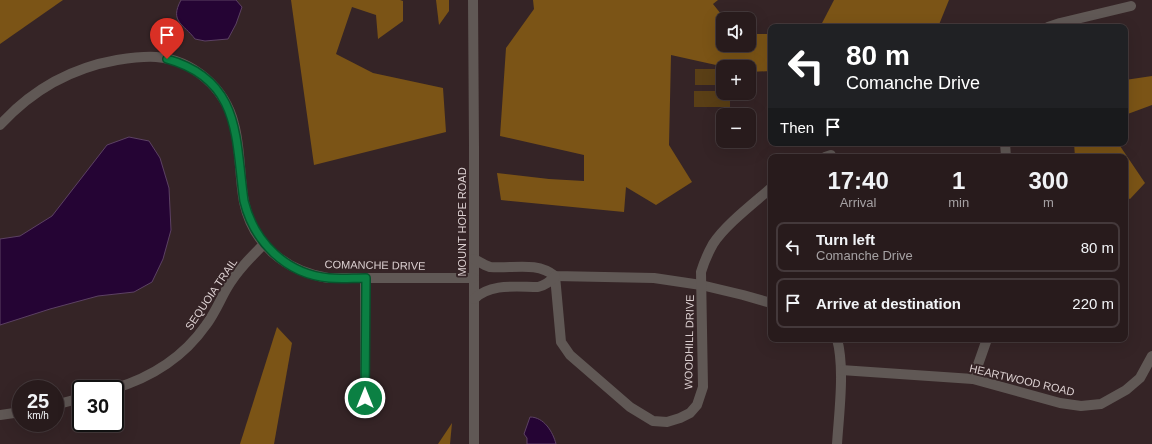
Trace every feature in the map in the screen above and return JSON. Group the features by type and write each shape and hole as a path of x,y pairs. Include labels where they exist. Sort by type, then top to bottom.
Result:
{"street":[{"name":"MOUNT HOPE ROAD","path":"473,0 474,444"},
{"path":"1057,24 1131,6"},
{"name":"COMANCHE DRIVE","path":"0,125 21,104 48,85 94,65 125,59 156,57 178,62 188,66 207,79 215,87 227,104 236,135 246,211 264,244 285,262 305,273 328,278 474,278"},
{"name":"WOODHILL DRIVE","path":"555,276 561,342 567,351 600,383 630,407 653,421 667,422 680,418 690,413 697,404 703,387 701,272 703,265 714,242 727,228 768,191"},
{"name":"SEQUOIA TRAIL","path":"124,385 148,376 186,349 206,325 234,278 246,262 264,244"},
{"path":"474,259 479,263 490,267 539,267 555,276 654,278 701,285 768,302"},
{"path":"474,299 483,292 494,287 544,286 552,281 555,276"},
{"path":"365,413 366,278"},
{"path":"837,444 841,370 838,342"},
{"path":"973,379 986,342"},
{"name":"HEARTWOOD ROAD","path":"841,370 973,379 1060,403 1081,406 1102,404 1126,390 1140,378 1152,356"},
{"path":"0,415 12,413"}],"shaded area":[{"path":"0,0 63,0 0,44"},
{"path":"181,0 236,0 242,7 236,24 228,39 205,41 195,39 179,22 177,13"},
{"path":"291,0 403,1 403,21 378,39 376,15 352,7 336,54 373,73 443,88 446,132 314,165"},
{"path":"436,0 449,0 449,11 439,25"},
{"path":"533,0 718,0 713,4 719,12 716,12 716,52 756,52 756,34 768,34 768,71 756,72 756,60 716,60 716,65 671,55 669,145 692,182 656,205 626,187 624,212 501,200 497,173 549,179 584,181 584,155 500,136 506,48 534,9"},
{"path":"834,0 949,0 939,24 822,24"},
{"path":"695,69 716,69 716,85 695,85"},
{"path":"1152,76 1152,105 1128,114 1128,80"},
{"path":"694,91 716,91 716,100 730,100 730,107 694,107"},
{"path":"129,137 149,141 160,158 169,188 171,230 163,259 152,282 134,292 98,296 0,325 0,239 20,236 52,216 107,145"},
{"path":"1074,146 1120,146 1125,154 1075,154"},
{"path":"1128,158 1145,183 1130,199 1128,198"},
{"path":"277,327 292,343 274,444 240,444"},
{"path":"530,417 544,422 553,435 556,444 527,444 527,438 524,434"},
{"path":"452,423 450,444 438,444"}],"route":[{"path":"167,59 188,66 198,72 215,87 227,104 236,135 246,211 249,220 267,247 285,262 305,273 328,278 366,278 365,398"}]}
